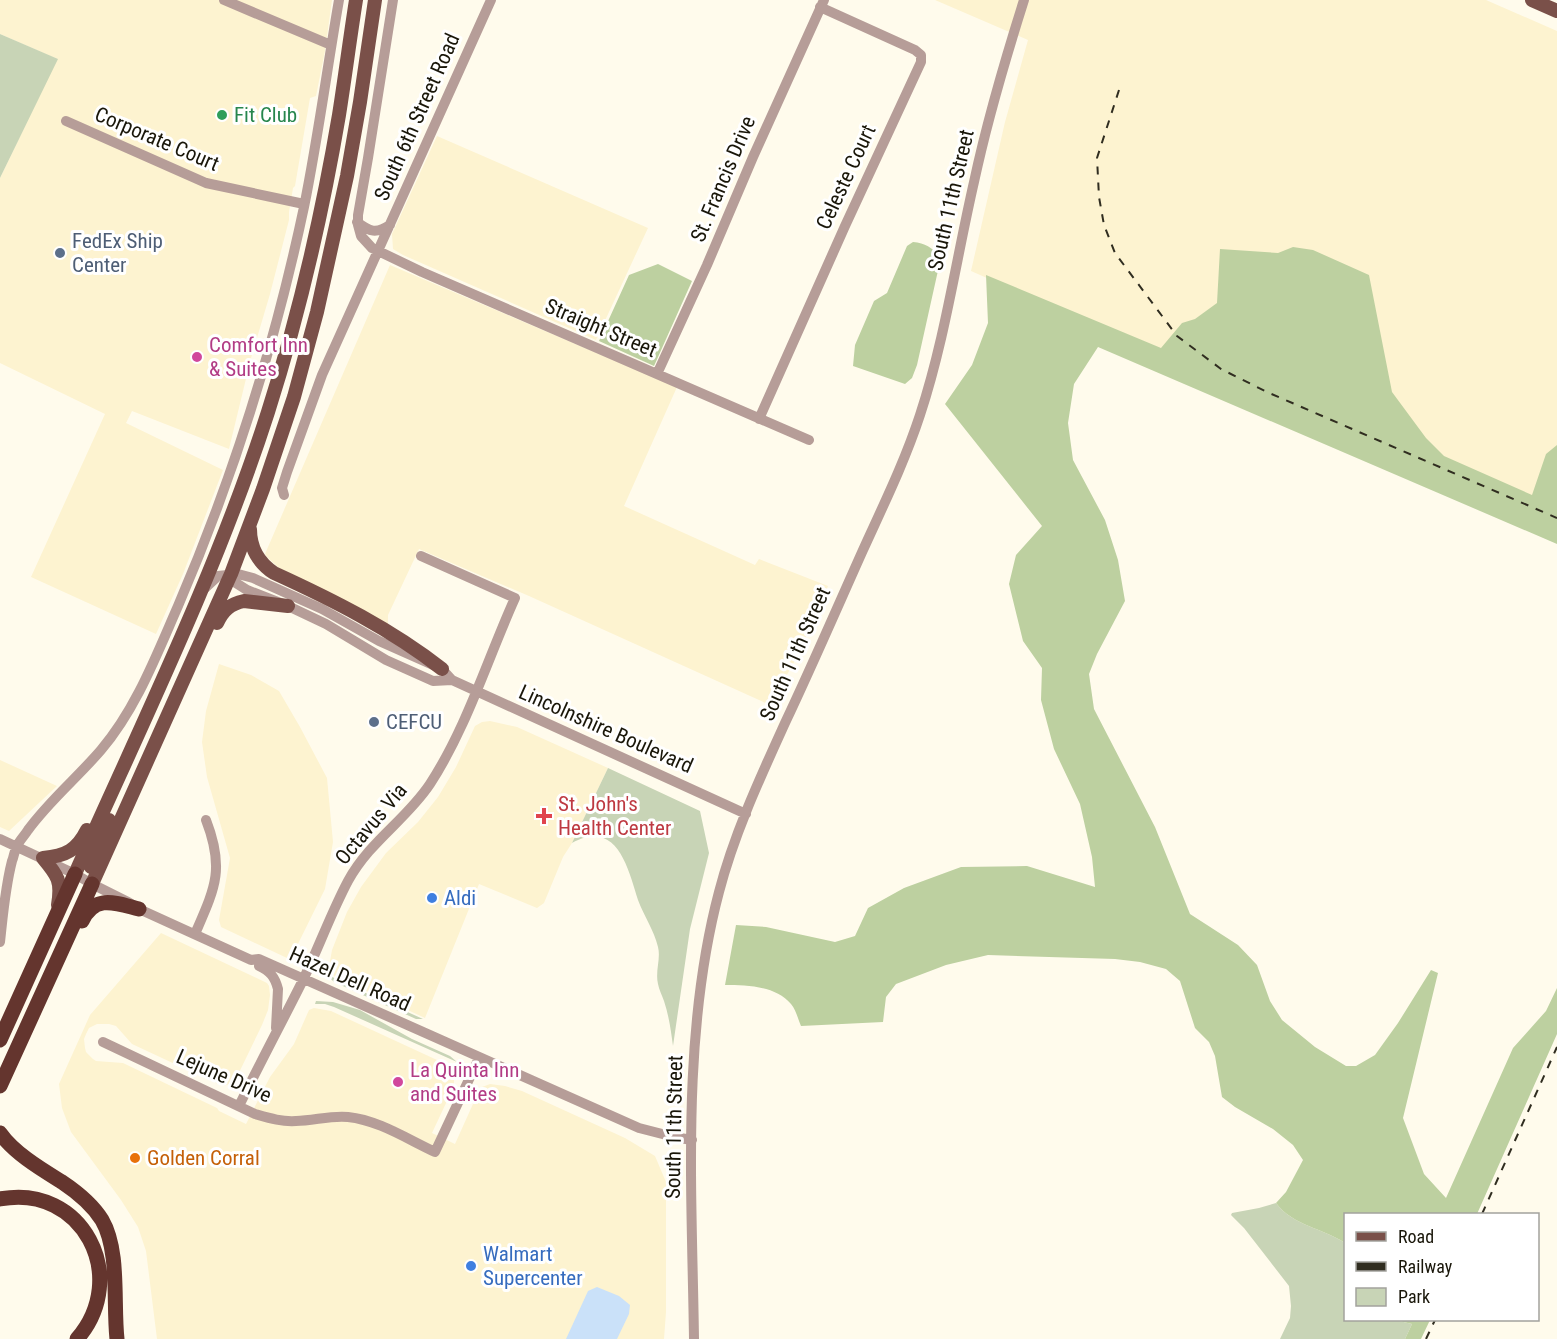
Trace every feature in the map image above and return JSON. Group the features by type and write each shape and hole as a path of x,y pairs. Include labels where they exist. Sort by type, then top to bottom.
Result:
{"highway":[{"path":"45,988 46,970 78,888 75,874"},
{"path":"0,1040 75,874"},
{"path":"0,1094 2,1082 92,884"},
{"path":"45,988 57,976 88,911 103,902 139,909"},
{"path":"0,1023 23,989"},
{"path":"0,1133 15,1150 78,1193 91,1205 102,1221 112,1253 117,1339"},
{"path":"0,1198 22,1197 49,1203 74,1219 87,1235 99,1264 100,1287 91,1321 77,1339"}],"main road":[{"path":"75,874 204,589 258,443 290,340 310,258 339,113 356,0"},
{"path":"92,884 231,574 294,397 317,312 347,176 375,0"},
{"path":"1532,0 1557,11"},
{"path":"231,574 228,559 230,545 256,476 283,392 290,340"},
{"path":"253,515 251,540 256,554 267,568 345,607 417,650 442,669"},
{"path":"150,756 168,730 222,613 228,606 244,601 288,606"},
{"path":"43,858 53,858 68,853 79,844 108,787 127,761"},
{"path":"92,884 90,868 92,860 120,793 127,761"},
{"path":"43,858 60,881 57,913"}],"street":[{"path":"224,0 332,45"},
{"path":"0,942 7,882 16,846 33,823 101,750 136,697 201,550 245,430 279,314 304,204 339,0"},
{"path":"378,251 361,236 357,222 393,0"},
{"name":"South 6th Street Road","path":"284,495 282,488 312,401 491,0"},
{"name":"South 11th Street","path":"694,1339 692,1140 695,1042 699,991 719,890 757,784 895,479 920,415 942,336 974,181 993,104 1024,0"},
{"name":"St. Francis Drive","path":"657,374 822,3"},
{"name":"Celeste Court","path":"759,418 921,62 921,55 915,50 822,3"},
{"name":"Corporate Court","path":"66,121 206,183 304,204"},
{"path":"357,222 371,231 382,230 390,225"},
{"name":"Straight Street","path":"378,251 809,440"},
{"name":"Octavus Via","path":"239,1106 304,978 349,880 369,850 410,809 442,763 476,692 515,598 421,556"},
{"path":"204,589 218,576 231,574"},
{"name":"Lincolnshire Boulevard","path":"452,680 433,681 408,671 369,651 326,624 247,590 236,583 231,574 252,578 322,609 379,641 442,669 452,680 476,692 746,814"},
{"path":"195,934 211,897 216,874 217,858 206,820"},
{"name":"Hazel Dell Road","path":"0,838 75,874 139,909 251,960 259,959 304,978 639,1128 692,1140"},
{"path":"251,960 267,969 277,984 276,1031"},
{"name":"Lejune Drive","path":"103,1042 255,1114 280,1121 347,1117 363,1120 435,1152 479,1058"}],"shaded area":[{"path":"0,0 332,0 325,51 316,96 310,98 289,220 229,449 132,411 126,423 223,470 183,574 156,634 31,577 105,414 0,363 0,178 57,59 0,34"},
{"path":"935,0 1486,0 1557,31 1557,531 971,271 1005,122 1028,40"},
{"path":"437,136 648,228 596,340 393,249 392,234"},
{"path":"390,265 677,387 624,506 755,565 759,559 828,586 798,655 770,705 419,549 388,615 388,626 279,568 268,558 265,554"},
{"path":"219,664 251,675 279,691 327,778 333,842 325,889 294,952 287,958 221,927 219,920 230,858 207,777 202,742 206,711"},
{"path":"490,721 517,727 608,768 563,857 544,903 537,908 479,884 425,1018 334,976 329,967 332,950 347,912 361,887 386,853 418,822 438,797 456,767 475,726"},
{"path":"0,760 57,786 9,831 0,827"},
{"path":"161,933 267,983 269,986 268,1010 233,1085 222,1086 132,1044 116,1026 109,1024 97,1024 89,1028 86,1034 84,1039 86,1052 93,1059 123,1063 246,1124 270,1077 294,1044 309,1010 314,1008 331,1011 450,1066 454,1071 454,1086 432,1133 455,1144 477,1095 482,1087 490,1084 522,1091 625,1138 655,1156 666,1182 664,1339 157,1339 146,1251 138,1227 71,1132 62,1108 59,1084 90,1015"}],"green space":[{"path":"0,34 58,59 0,178"},
{"path":"913,242 928,246 941,257 917,365 912,378 905,384 853,366 855,345 874,301 887,293 907,246"},
{"path":"1293,247 1313,250 1369,275 1392,392 1426,438 1444,456 1532,495 1546,454 1557,445 1557,544 1098,347 1074,384 1068,423 1073,460 1105,520 1118,560 1125,601 1089,674 1094,709 1155,827 1190,914 1238,945 1257,965 1270,1001 1282,1020 1315,1047 1346,1066 1356,1066 1375,1055 1431,970 1438,973 1403,1118 1424,1174 1446,1198 1513,1048 1546,1011 1557,988 1557,1034 1477,1213 1344,1213 1344,1242 1291,1217 1276,1203 1286,1192 1303,1160 1293,1145 1273,1129 1222,1097 1215,1056 1209,1042 1195,1028 1180,981 1166,969 1140,962 1115,959 988,955 946,965 896,984 886,997 883,1022 801,1026 793,1006 777,993 752,986 725,985 736,925 766,927 835,942 855,936 868,908 904,888 961,867 1027,866 1095,887 1092,857 1080,804 1054,749 1041,700 1042,668 1023,641 1009,584 1016,555 1042,526 945,404 972,365 988,323 986,275 1161,348 1182,323 1195,319 1217,303 1220,249 1278,253"},
{"path":"658,264 692,281 654,366 599,341 629,275"},
{"path":"608,768 700,811 709,853 690,929 673,1046 667,1012 657,979 658,947 638,900 625,861 610,842 600,837 587,837 572,843"},
{"path":"329,972 339,981 423,1019 416,1019 334,982 327,975"},
{"path":"316,1001 333,1002 360,1010 412,1039 450,1056 457,1062 334,1007 315,1004"},
{"path":"1276,1203 1291,1217 1344,1242 1344,1321 1399,1321 1412,1324 1405,1339 1280,1339 1290,1318 1289,1286 1244,1228 1231,1215"},
{"path":"1399,1321 1430,1321 1421,1339 1405,1339 1412,1324"}],"water":[{"path":"597,1287 619,1296 630,1305 629,1314 617,1339 566,1339 588,1291"}],"railway":[{"path":"1119,90 1097,158 1099,197 1104,225 1115,253 1177,336 1221,369 1267,392 1557,518"},
{"path":"1482,1213 1557,1047"},
{"path":"1426,1339 1435,1321"}],"place":[{"name":"Fit Club","path":"222,115"},
{"name":"FedEx Ship Center","path":"60,253"},
{"name":"Comfort Inn & Suites","path":"197,357"},
{"name":"CEFCU","path":"374,722"},
{"name":"St. John's Health Center","path":"544,816"},
{"name":"Aldi","path":"432,898"},
{"name":"La Quinta Inn and Suites","path":"398,1082"},
{"name":"Golden Corral","path":"135,1158"},
{"name":"Walmart Supercenter","path":"471,1266"}]}
